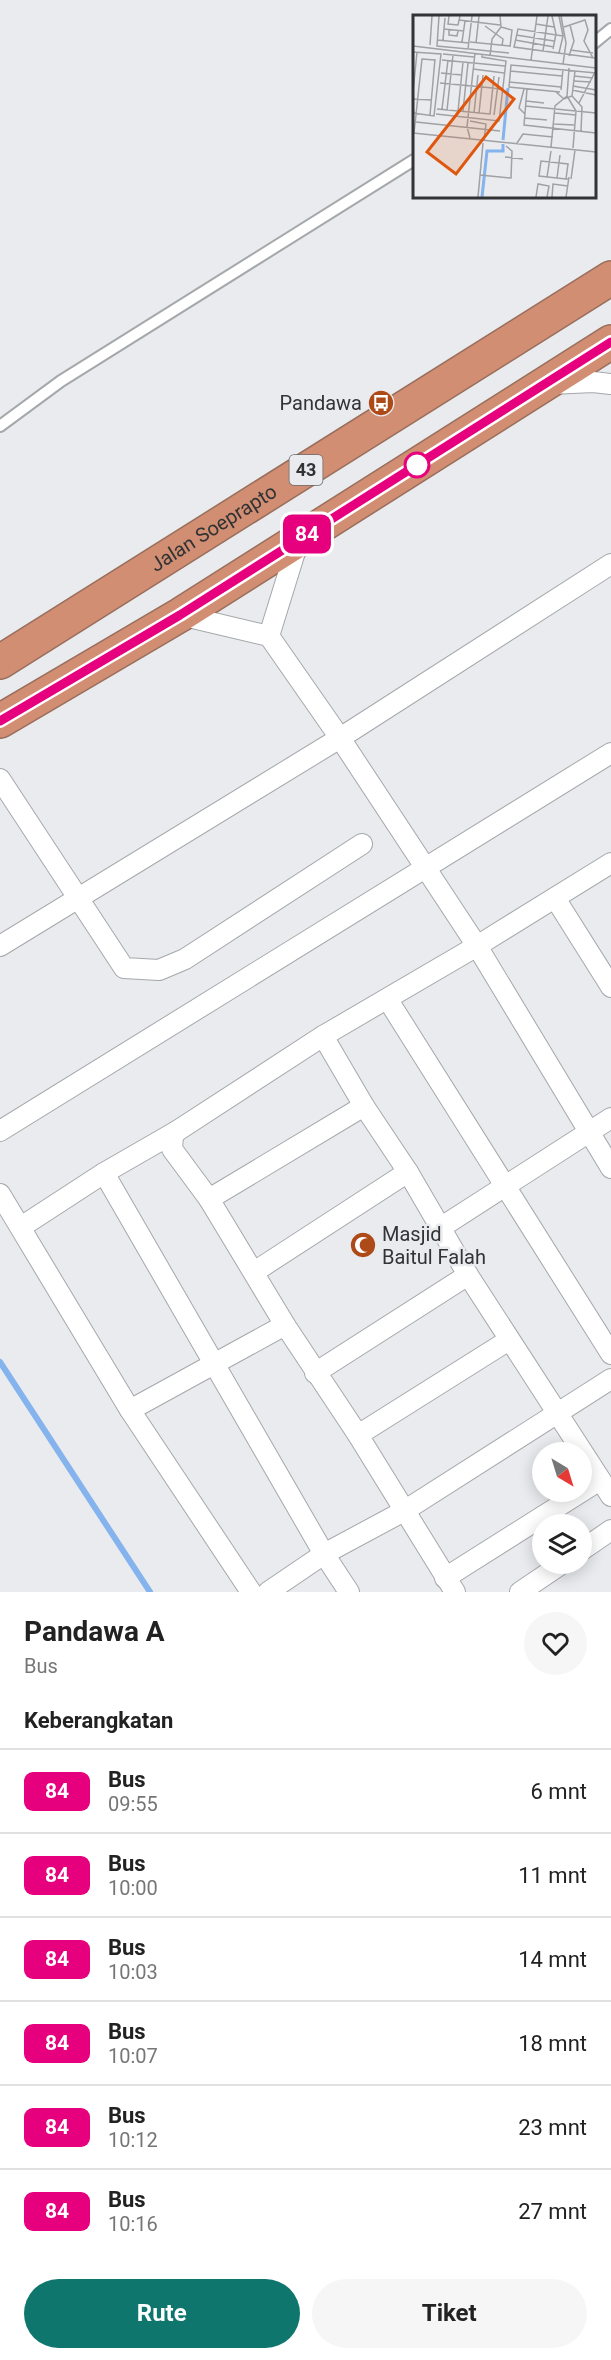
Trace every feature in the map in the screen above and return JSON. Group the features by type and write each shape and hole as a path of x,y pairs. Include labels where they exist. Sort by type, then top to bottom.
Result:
{"highway":[{"name":"Jalan Soeprapto","path":"0,662 611,278"},
{"path":"0,721 180,615 611,342"}],"street":[{"path":"548,384 593,382 611,384"},
{"path":"269,636 299,539"},
{"path":"0,946 340,738 611,564"},
{"path":"180,615 269,636 340,738 477,946 611,1168"},
{"path":"0,1131 611,753"},
{"path":"0,779 124,968 159,970 185,959 362,844"},
{"path":"21,1227 104,1173 177,1131 323,1036 477,946 611,862"},
{"path":"555,898 611,987"},
{"path":"387,1000 611,1354"},
{"path":"177,1131 173,1136 172,1149 209,1199 285,1325 358,1435 450,1585 606,1488 468,1275 408,1172 364,1106 323,1036"},
{"path":"209,1199 364,1106"},
{"path":"440,1228 611,1118"},
{"path":"254,1272 408,1172"},
{"path":"104,1173 324,1554 349,1592"},
{"path":"0,1194 130,1410 251,1592"},
{"path":"315,1373 468,1275"},
{"path":"130,1410 285,1325"},
{"path":"358,1435 510,1340"},
{"path":"268,1592 324,1554 404,1511 611,1379"},
{"path":"592,1543 611,1530"},
{"path":"520,1592 546,1574"}],"lane":[{"path":"596,41 611,28"},
{"path":"0,426 61,381 413,161"}],"waterway":[{"path":"0,1362 150,1592"}],"bus line":[{"name":"84","path":"0,721 180,615 611,342"}],"place":[{"name":"Pandawa","path":"381,403"},
{"name":"Masjid Baitul Falah","path":"363,1245"}]}
